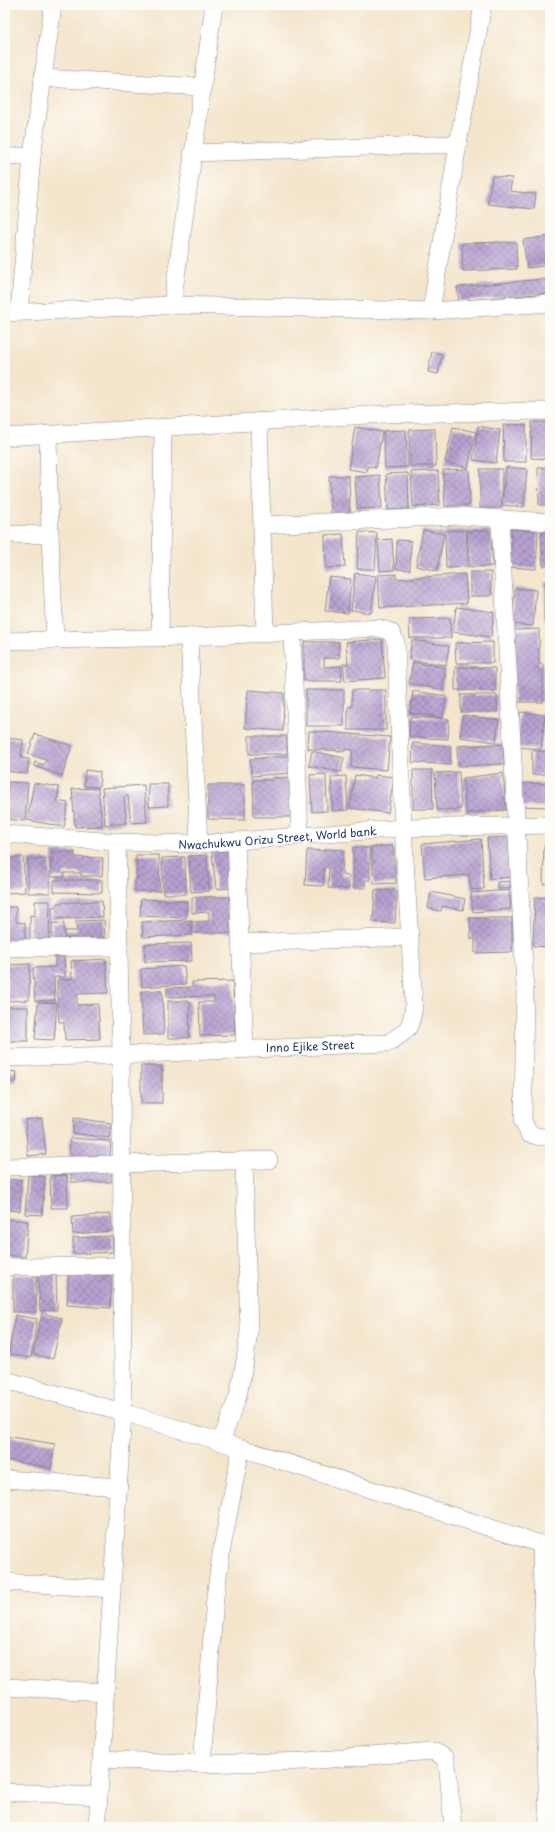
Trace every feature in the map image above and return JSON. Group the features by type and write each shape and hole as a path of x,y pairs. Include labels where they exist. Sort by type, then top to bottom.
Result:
{"street":[{"path":"53,5 12,313 172,305 431,311 550,303"},
{"path":"172,305 192,153 214,5"},
{"path":"431,311 458,144 483,5"},
{"path":"43,78 202,86"},
{"path":"192,153 458,144"},
{"path":"5,158 32,156"},
{"path":"5,437 385,414 550,411"},
{"path":"259,421 265,634"},
{"path":"160,638 162,427"},
{"path":"48,434 50,535 55,640"},
{"path":"262,525 459,516 550,522"},
{"path":"500,519 525,986 523,1121 529,1134 541,1137 550,1136"},
{"path":"5,534 50,535"},
{"name":"Inno Ejike Street","path":"5,641 189,637 379,628 390,632 396,643 403,828 414,1005 412,1019 406,1032 388,1043 121,1055 5,1058"},
{"path":"292,633 300,836"},
{"path":"189,637 199,844"},
{"name":"Nwachukwu Orizu Street, World bank","path":"5,834 117,842 199,844 403,828 550,825"},
{"path":"236,841 245,1049"},
{"path":"97,1827 123,1412 121,1055 117,842"},
{"path":"240,943 410,937"},
{"path":"5,948 119,947"},
{"path":"221,1442 238,1396 249,1331 244,1160"},
{"path":"5,1167 269,1160"},
{"path":"5,1267 122,1266"},
{"path":"5,1380 123,1412 241,1448 546,1546 548,1827"},
{"path":"202,1764 215,1597 222,1548 241,1448"},
{"path":"5,1478 119,1487"},
{"path":"5,1582 112,1589"},
{"path":"5,1687 106,1692"},
{"path":"101,1759 202,1764 306,1761 433,1751 445,1758 448,1771 453,1827"},
{"path":"5,1792 99,1796"}],"building":[{"path":"492,176 512,178 510,191 536,194 534,209 488,204"},
{"path":"550,236 550,265 527,268 523,240"},
{"path":"516,242 517,269 463,271 462,243"},
{"path":"545,279 547,293 459,301 457,287"},
{"path":"432,352 442,354 438,374 428,372"},
{"path":"532,422 550,422 550,459 531,458"},
{"path":"503,425 526,425 526,462 504,462"},
{"path":"478,426 500,430 496,463 473,460"},
{"path":"355,427 382,432 376,468 368,466 367,472 348,469"},
{"path":"453,427 476,432 468,468 445,462"},
{"path":"435,429 436,466 410,466 409,430"},
{"path":"406,430 408,467 385,468 383,431"},
{"path":"506,467 527,469 524,507 502,505"},
{"path":"550,467 550,505 539,505 538,468"},
{"path":"469,469 470,505 445,506 443,470"},
{"path":"480,469 502,469 502,508 480,508"},
{"path":"438,471 440,505 413,507 411,472"},
{"path":"408,473 409,509 388,510 386,474"},
{"path":"380,475 382,508 357,509 355,477"},
{"path":"329,476 349,476 350,515 331,515"},
{"path":"512,529 538,531 536,569 510,567"},
{"path":"423,530 444,534 437,571 416,566"},
{"path":"466,530 468,567 446,568 445,531"},
{"path":"490,530 493,566 470,567 467,531"},
{"path":"359,532 377,533 375,569 357,569"},
{"path":"550,532 550,565 543,566 541,533"},
{"path":"343,534 345,567 326,568 325,535"},
{"path":"392,539 394,570 380,571 378,540"},
{"path":"397,540 411,541 410,570 396,569"},
{"path":"470,572 491,572 491,596 470,596"},
{"path":"355,573 376,576 371,613 351,610"},
{"path":"396,574 396,579 465,574 467,603 380,608 378,575"},
{"path":"329,577 351,579 348,613 325,611"},
{"path":"545,582 550,582 550,620 544,620"},
{"path":"515,588 536,590 533,626 512,624"},
{"path":"456,607 494,612 491,637 453,632"},
{"path":"450,618 451,638 410,638 409,619"},
{"path":"539,629 539,664 543,664 543,702 514,702 514,630"},
{"path":"382,639 385,678 345,681 343,664 348,664 346,642"},
{"path":"412,640 449,646 446,665 409,660"},
{"path":"304,642 339,642 339,658 324,658 324,667 341,666 342,681 304,681"},
{"path":"493,642 493,663 456,663 455,643"},
{"path":"413,662 446,668 442,690 409,683"},
{"path":"455,667 495,668 495,691 455,690"},
{"path":"248,690 284,693 283,731 245,728"},
{"path":"306,690 344,690 344,726 306,726"},
{"path":"352,690 386,690 386,730 348,730 348,707 352,707"},
{"path":"413,691 446,696 443,718 410,713"},
{"path":"461,695 497,695 497,712 461,712"},
{"path":"520,712 545,715 541,749 516,747"},
{"path":"463,715 499,720 496,742 460,737"},
{"path":"410,717 449,719 448,739 409,737"},
{"path":"309,731 390,737 387,770 351,767 353,750 308,749"},
{"path":"35,734 72,746 62,776 34,766 35,762 44,765 46,760 28,754"},
{"path":"249,736 287,736 287,754 249,754"},
{"path":"5,738 23,740 21,758 29,759 27,774 5,771"},
{"path":"413,743 451,746 450,765 412,762"},
{"path":"503,744 504,764 458,766 457,746"},
{"path":"312,751 344,758 341,772 309,766"},
{"path":"532,751 550,751 550,774 532,775"},
{"path":"289,756 291,773 252,776 250,759"},
{"path":"85,770 100,772 99,787 84,786"},
{"path":"413,770 432,770 433,809 413,809"},
{"path":"459,772 461,809 437,810 435,773"},
{"path":"503,773 506,810 466,813 463,778"},
{"path":"326,774 327,811 312,812 310,775"},
{"path":"355,775 375,778 376,775 394,777 388,813 350,808"},
{"path":"346,776 348,810 333,811 331,777"},
{"path":"272,778 295,778 295,817 254,817 253,780 272,780"},
{"path":"8,782 28,783 25,821 5,819"},
{"path":"34,783 59,787 57,801 68,803 64,827 27,820"},
{"path":"518,783 550,784 550,807 518,806"},
{"path":"148,784 168,784 168,806 149,807"},
{"path":"144,785 147,822 131,823 128,796 124,796 126,823 105,825 102,788"},
{"path":"208,785 245,785 245,820 208,819"},
{"path":"98,788 102,826 75,827 72,789"},
{"path":"509,837 512,877 490,879 487,838"},
{"path":"481,839 484,889 471,890 469,875 425,878 422,844"},
{"path":"544,845 550,845 550,884 543,884"},
{"path":"393,846 396,883 374,884 371,847"},
{"path":"353,847 370,848 370,880 365,880 365,888 353,888"},
{"path":"325,849 343,850 342,875 349,876 349,889 328,888 329,868 324,867 323,886 305,885 307,850 325,851"},
{"path":"228,851 231,888 216,889 212,852"},
{"path":"52,852 75,852 75,857 103,858 102,876 81,876 81,873 64,873 64,877 52,877"},
{"path":"136,855 159,855 160,891 135,891 135,879 137,879"},
{"path":"207,855 209,891 191,892 189,856"},
{"path":"23,857 25,892 5,893 5,872 8,872 7,858"},
{"path":"185,857 186,894 163,894 162,858"},
{"path":"28,859 50,859 50,893 28,893"},
{"path":"54,880 102,880 102,893 54,892"},
{"path":"511,881 511,887 498,889 497,882"},
{"path":"375,890 397,891 395,923 373,922"},
{"path":"509,890 511,909 473,912 471,893"},
{"path":"431,892 465,899 463,910 442,906 441,911 428,908"},
{"path":"192,897 232,897 232,933 193,933 193,922 209,921 209,912 192,913"},
{"path":"535,897 550,898 550,947 533,946"},
{"path":"141,899 187,901 186,918 140,916"},
{"path":"35,901 50,901 49,940 30,940 30,915 35,916"},
{"path":"102,901 103,917 52,919 52,907 57,906 57,903"},
{"path":"5,907 16,907 16,922 25,923 25,941 5,941"},
{"path":"470,918 512,918 512,952 475,953 475,939 471,939"},
{"path":"104,920 105,938 65,939 65,931 77,931 76,921"},
{"path":"191,920 192,935 143,937 142,922"},
{"path":"52,923 64,924 64,940 52,940"},
{"path":"191,943 192,961 145,962 145,944"},
{"path":"55,957 64,957 65,977 54,977 55,1000 35,1001 33,968 55,967"},
{"path":"106,959 108,993 77,994 77,1005 98,1004 100,1039 65,1040 64,1022 59,1022 57,980 72,979 71,961"},
{"path":"30,964 29,1000 8,1001 6,965"},
{"path":"184,966 186,984 142,987 141,969"},
{"path":"233,981 235,1035 200,1036 199,1002 214,1002 214,996 167,997 167,988 192,987 192,982"},
{"path":"141,991 162,991 164,1034 143,1035"},
{"path":"168,1001 190,1001 189,1038 168,1038"},
{"path":"38,1002 57,1003 54,1040 35,1039"},
{"path":"7,1007 28,1007 28,1041 8,1041"},
{"path":"141,1066 162,1066 162,1103 141,1103"},
{"path":"5,1071 17,1072 16,1082 5,1082"},
{"path":"42,1118 46,1154 28,1156 25,1120"},
{"path":"74,1118 111,1123 109,1138 73,1133"},
{"path":"70,1138 111,1141 110,1157 69,1155"},
{"path":"71,1170 111,1170 111,1182 71,1182"},
{"path":"28,1175 45,1177 42,1215 25,1214"},
{"path":"67,1175 68,1208 51,1208 50,1176"},
{"path":"5,1179 21,1180 20,1211 5,1210"},
{"path":"111,1214 112,1231 73,1234 72,1217"},
{"path":"5,1219 28,1221 25,1257 5,1255"},
{"path":"112,1236 113,1252 73,1254 73,1238"},
{"path":"69,1273 112,1276 110,1308 67,1305"},
{"path":"56,1274 57,1310 40,1311 38,1275"},
{"path":"13,1275 36,1275 36,1312 13,1312"},
{"path":"42,1313 62,1318 53,1359 33,1354"},
{"path":"15,1315 37,1319 31,1358 9,1354"},
{"path":"5,1335 8,1336 6,1355 5,1355"},
{"path":"5,1436 55,1444 51,1468 5,1460"}]}
